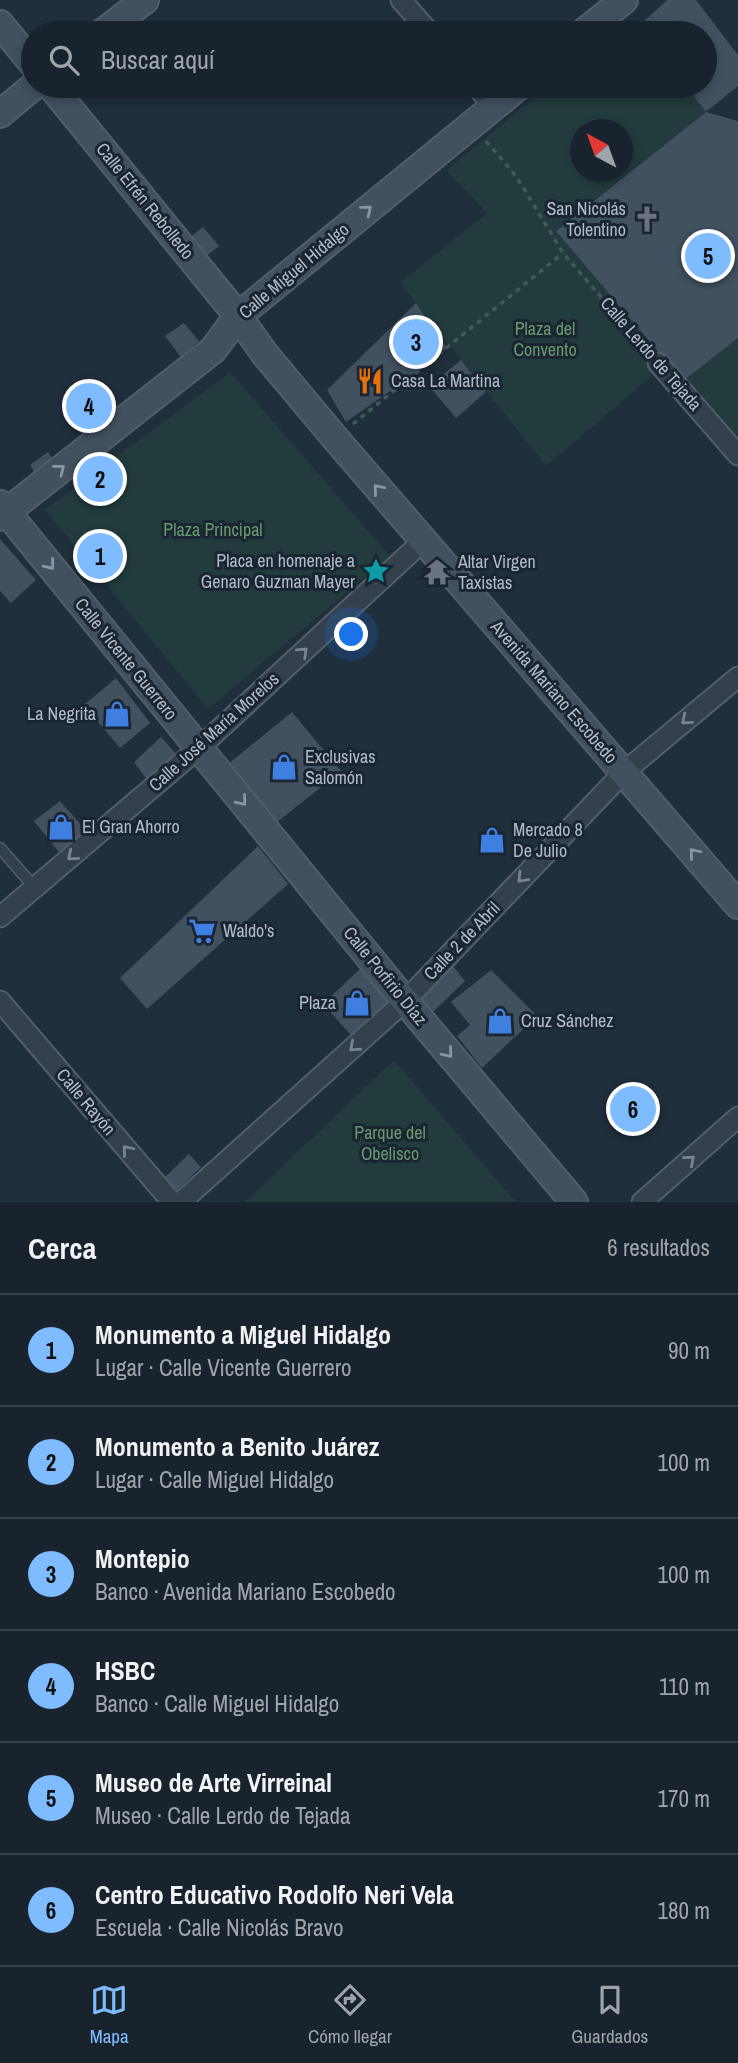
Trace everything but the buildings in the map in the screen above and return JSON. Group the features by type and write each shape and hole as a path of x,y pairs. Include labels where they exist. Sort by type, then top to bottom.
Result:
{"street":[{"path":"118,21 145,0"},
{"path":"401,0 419,21"},
{"path":"598,21 624,0"},
{"path":"0,24 21,49"},
{"path":"0,114 21,97"},
{"name":"Calle Efrén Rebolledo","path":"61,98 238,316"},
{"path":"487,98 494,106"},
{"name":"Calle Miguel Hidalgo","path":"2,511 213,350 238,316 504,98"},
{"name":"Avenida Mariano Escobedo","path":"238,316 264,353 422,541 738,905"},
{"name":"Calle Lerdo de Tejada","path":"658,363 738,455"},
{"name":"Calle Vicente Guerrero","path":"2,511 199,748"},
{"name":"Calle José María Morelos","path":"0,917 199,748 422,541"},
{"name":"Calle 2 de Abril","path":"181,1202 405,1001 624,772 738,677"},
{"name":"Calle Porfirio Díaz","path":"199,748 405,1001 574,1202"},
{"name":"Calle Rayón","path":"0,1001 172,1202"},
{"path":"642,1202 738,1117"}],"lane":[{"path":"1,850 35,888"}],"path":[{"name":"Calle Lerdo de Tejada","path":"471,124 516,176 563,253 658,363"},
{"path":"335,438 563,253"}],"green space":[{"name":"Plaza del Convento","path":"534,98 695,98 706,112 633,169 633,119 570,119 570,182 617,182 556,230 667,363 546,466 400,283 487,213 446,170"},
{"path":"738,338 738,444 683,381"},
{"name":"Plaza Principal","path":"230,372 390,556 208,709 45,510"},
{"name":"Parque del Obelisco","path":"394,1060 516,1202 245,1202"}],"place":[{"name":"San Nicolás Tolentino","path":"647,219"},
{"name":"Museo de Arte Virreinal","path":"708,256"},
{"name":"Montepio","path":"416,342"},
{"name":"Casa La Martina","path":"370,381"},
{"name":"HSBC","path":"89,406"},
{"name":"Monumento a Benito Juárez","path":"100,479"},
{"name":"Monumento a Miguel Hidalgo","path":"100,556"},
{"name":"Placa en homenaje a Genaro Guzman Mayer","path":"376,571"},
{"name":"Altar Virgen Taxistas","path":"437,572"},
{"name":"La Negrita","path":"117,714"},
{"name":"Exclusivas Salomón","path":"284,767"},
{"name":"El Gran Ahorro","path":"61,827"},
{"name":"Mercado 8 De Julio","path":"492,840"},
{"name":"Waldo's","path":"202,931"},
{"name":"Plaza","path":"357,1003"},
{"name":"Cruz Sánchez","path":"500,1021"},
{"name":"Centro Educativo Rodolfo Neri Vela","path":"633,1109"}]}
